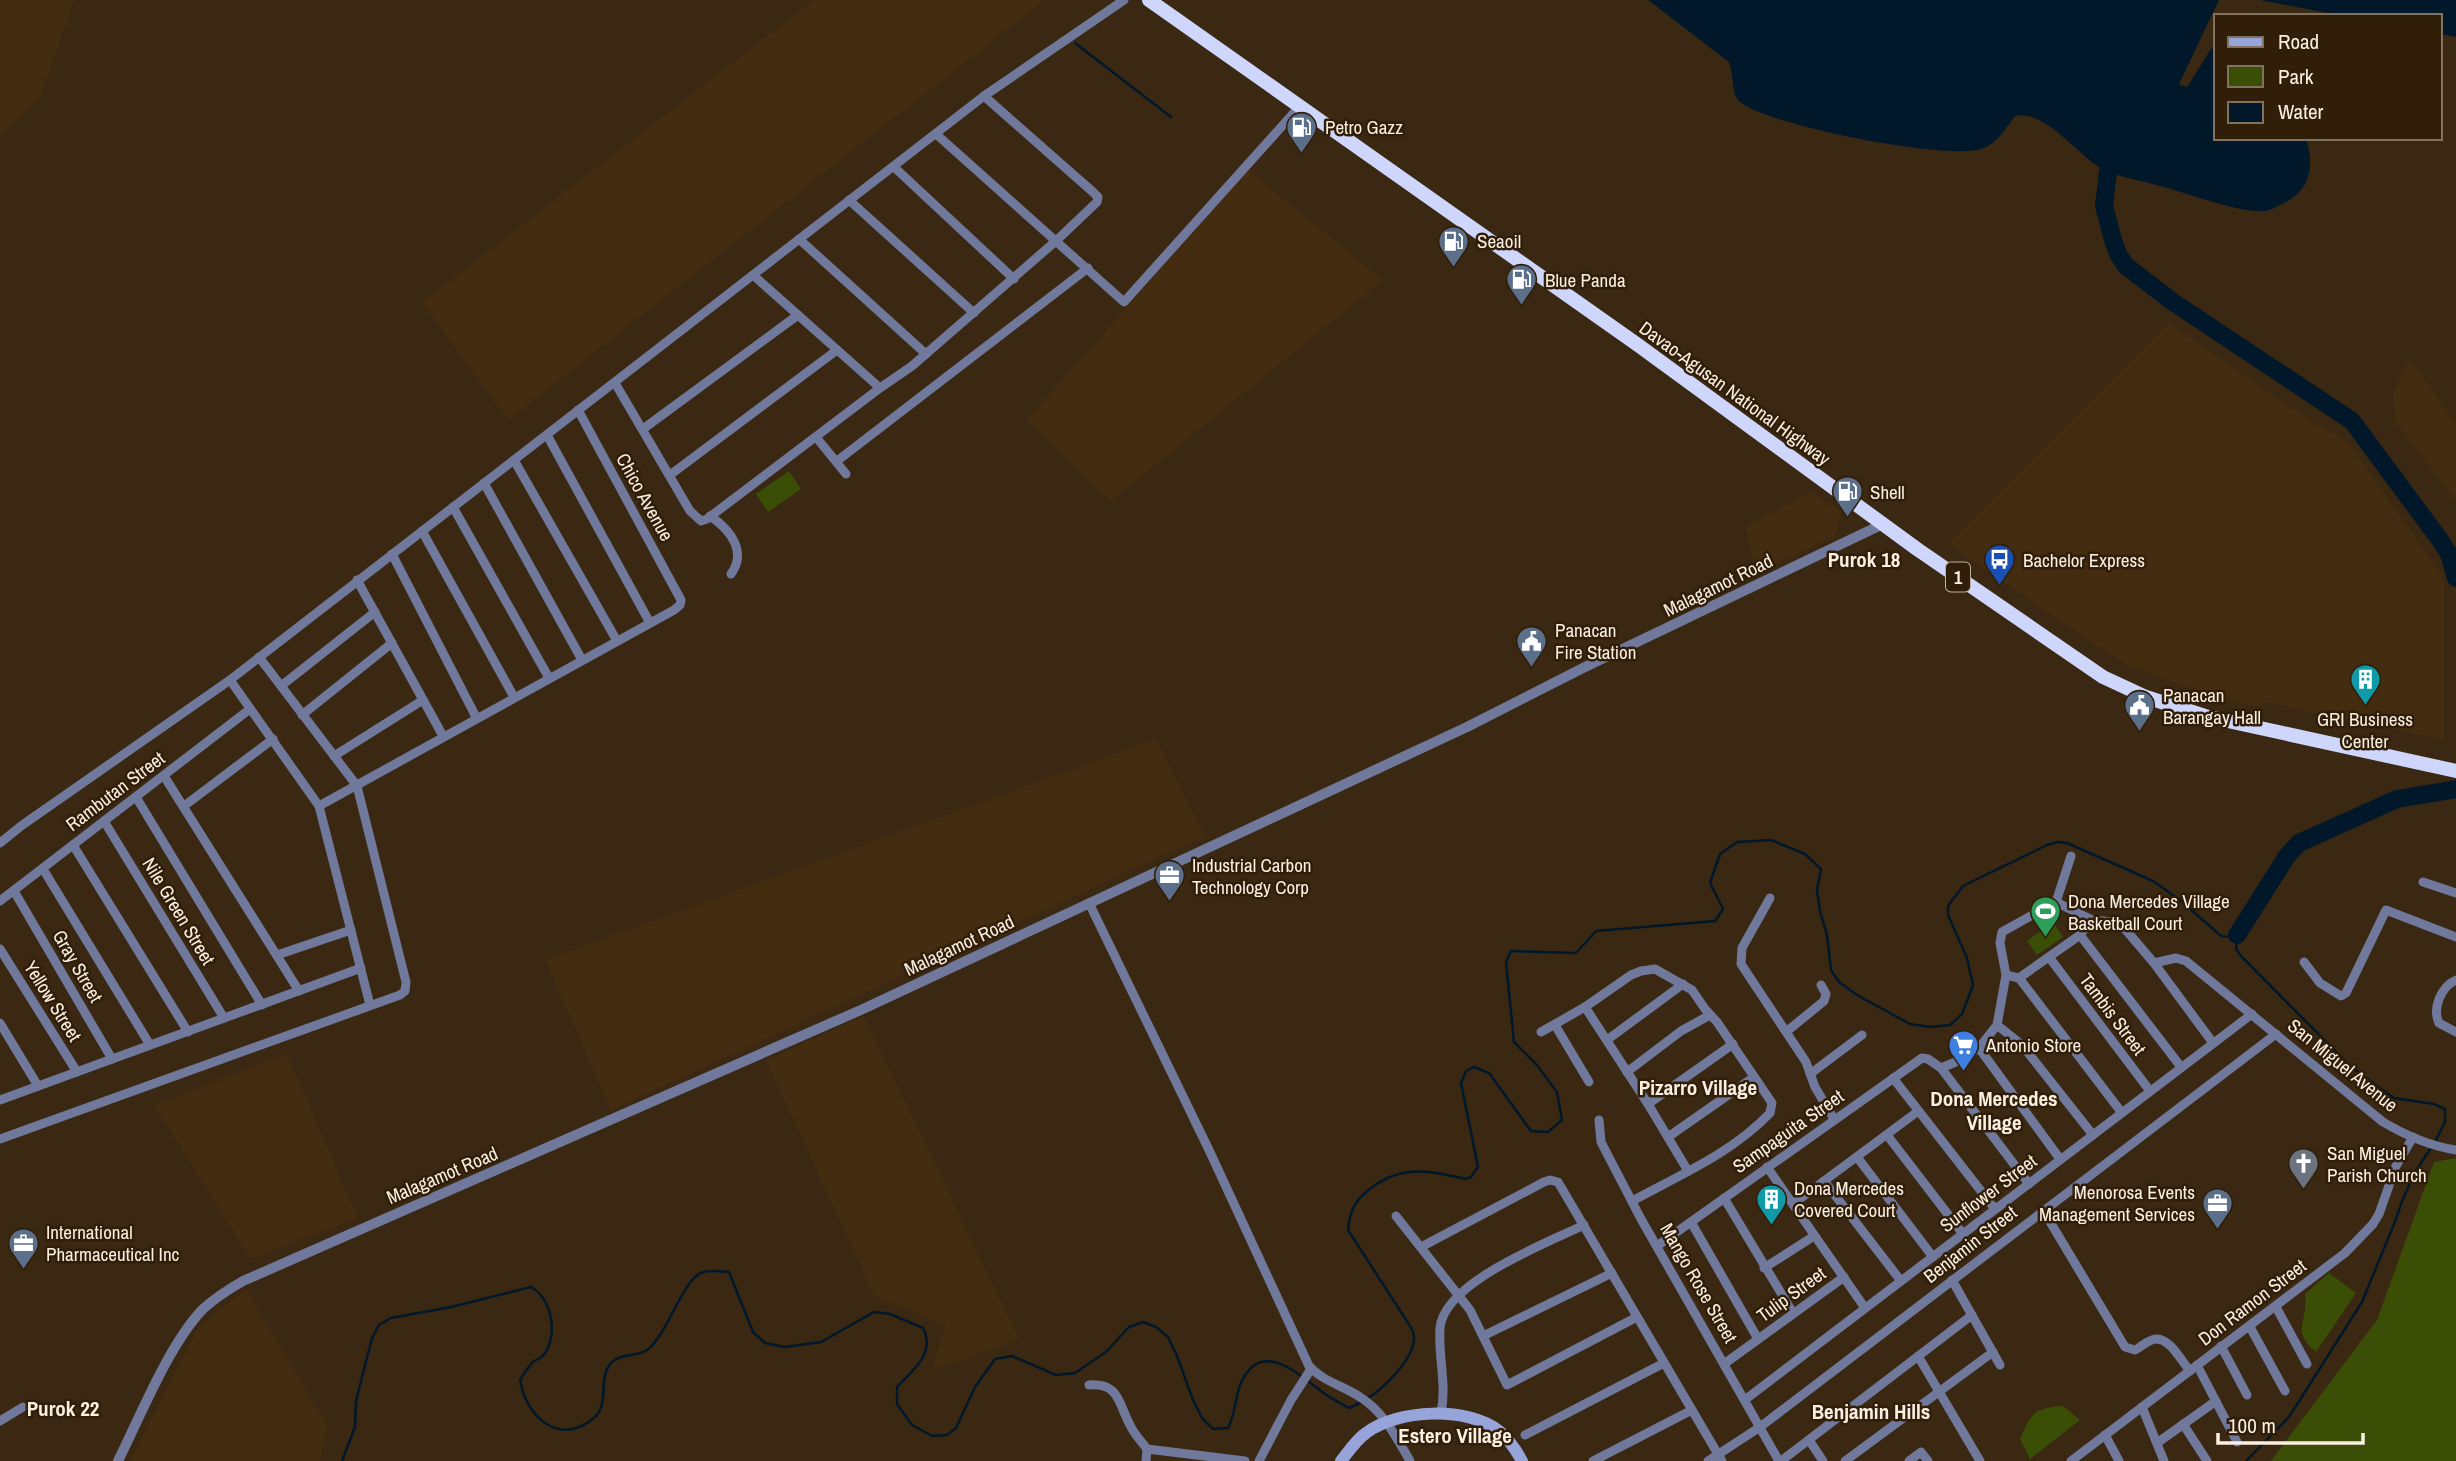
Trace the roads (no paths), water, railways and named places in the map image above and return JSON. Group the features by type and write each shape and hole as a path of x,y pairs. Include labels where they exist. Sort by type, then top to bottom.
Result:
{"highway":[{"name":"Davao-Agusan National Highway","path":"1149,0 1628,338 1883,524 2084,665 2122,687 2205,716 2451,770"}],"main road":[{"path":"1342,1461 1366,1433 1386,1421 1418,1414 1441,1413 1472,1419 1498,1430 1510,1442 1522,1461"}],"street":[{"path":"0,843 230,680 984,96 1124,0"},
{"path":"615,383 696,518 704,521 926,354 1058,240 1092,208 1098,197 984,96"},
{"path":"936,134 1058,240 1124,302 1300,106"},
{"path":"894,167 1014,278"},
{"path":"849,200 974,313"},
{"path":"799,239 926,354"},
{"path":"837,461 1088,268"},
{"path":"753,275 880,388"},
{"path":"643,429 798,315"},
{"path":"670,475 837,350"},
{"name":"Chico Avenue","path":"578,410 681,600 678,607 650,623"},
{"path":"319,806 650,623 547,435"},
{"path":"816,437 846,474"},
{"path":"514,460 617,641"},
{"path":"484,483 582,660"},
{"path":"453,507 550,678"},
{"path":"710,516 729,531 739,555 737,566 731,574"},
{"name":"Malagamot Road","path":"118,1461 159,1378 192,1322 204,1309 243,1280 707,1079 1089,903 1466,727 1883,524"},
{"path":"422,531 514,697"},
{"path":"392,554 476,717"},
{"path":"358,580 443,736"},
{"path":"281,686 375,612"},
{"path":"302,715 392,643"},
{"path":"0,1139 400,995 406,986 357,786 259,657"},
{"path":"230,680 319,806 370,1005"},
{"path":"334,756 423,700"},
{"name":"Rambutan Street","path":"0,901 250,709"},
{"path":"184,806 273,739"},
{"path":"164,776 299,991"},
{"path":"136,797 262,1005"},
{"name":"Nile Green Street","path":"104,821 224,1018"},
{"path":"73,845 188,1031"},
{"path":"2029,1184 1941,1068 1979,1048 1997,1025 2006,975 2000,943 2002,932 2056,902 2071,856"},
{"path":"43,869 150,1045"},
{"path":"2423,881 2456,893"},
{"name":"Gray Street","path":"14,891 112,1059"},
{"path":"1770,898 1742,948 1741,964 1806,1062 1815,1087 1834,1119"},
{"path":"2056,902 2092,920 2112,922 2125,929 2154,963 2213,1044"},
{"path":"1089,903 1310,1371 1369,1403 1386,1421 1410,1461"},
{"path":"2304,961 2320,984 2341,996 2346,993 2386,910 2456,937"},
{"path":"2019,978 2080,935 2092,920"},
{"path":"277,955 351,930"},
{"path":"2080,935 2181,1068"},
{"name":"Yellow Street","path":"0,949 77,1072"},
{"name":"Tambis Street","path":"2049,957 2150,1091"},
{"path":"2154,963 2176,958 2186,961 2252,1014"},
{"path":"1,1098 362,968"},
{"path":"1541,1032 1585,1007 1613,985 1641,971 1656,970 1692,990 1772,1103 1770,1113 1735,1143 1705,1163 1632,1201"},
{"path":"2006,975 2019,978 2122,1113"},
{"path":"2456,980 2446,986 2442,993 2437,1005 2436,1019 2444,1027 2456,1032"},
{"path":"1607,1040 1683,984"},
{"path":"1786,1032 1824,1001 1826,994 1821,985"},
{"path":"1585,1007 1688,1171"},
{"name":"Sunflower Street","path":"1745,1399 2252,1014"},
{"name":"San Miguel Avenue","path":"2252,1014 2371,1113 2413,1137 2456,1150"},
{"path":"1627,1072 1681,1031 1710,1015"},
{"path":"0,1023 38,1086"},
{"path":"1555,1025 1589,1082"},
{"path":"1997,1025 2022,1045 2093,1135"},
{"name":"Benjamin Street","path":"1708,1461 1721,1458 2276,1034"},
{"path":"1810,1074 1862,1035"},
{"path":"1648,1104 1732,1044"},
{"path":"1979,1048 2060,1159"},
{"name":"Sampaguita Street","path":"1657,1246 1922,1058 1941,1068"},
{"path":"1668,1137 1754,1077"},
{"path":"1893,1078 1994,1209"},
{"path":"1793,1204 1917,1111"},
{"name":"Mango Rose Street","path":"1599,1120 1601,1142 1632,1201 1780,1461"},
{"path":"1887,1135 1963,1234"},
{"name":"Don Ramon Street","path":"2075,1460 2345,1253 2379,1214 2396,1166 2413,1137"},
{"path":"1857,1157 1933,1257"},
{"path":"1767,1167 1866,1308"},
{"path":"1421,1247 1550,1180 1556,1180 1561,1184 1721,1458"},
{"path":"1824,1181 1901,1281"},
{"path":"1724,1198 1793,1313"},
{"path":"2043,1210 2125,1347 2135,1350 2153,1339 2161,1340 2173,1350 2193,1368 2216,1401 2237,1442"},
{"path":"1396,1216 1460,1294 1485,1335 1507,1385 1637,1317"},
{"path":"1691,1222 1758,1339"},
{"path":"1441,1413 1444,1392 1441,1324 1460,1294 1477,1279 1584,1225"},
{"path":"1764,1268 1814,1236"},
{"path":"1485,1335 1612,1273"},
{"name":"Tulip Street","path":"1724,1364 1844,1277"},
{"path":"1952,1280 2000,1365"},
{"path":"2276,1307 2307,1364"},
{"path":"1780,1461 1972,1315"},
{"path":"2250,1327 2285,1391"},
{"path":"2221,1346 2247,1395"},
{"path":"1845,1461 1993,1352"},
{"path":"1918,1356 1980,1461"},
{"path":"1525,1435 1664,1363"},
{"path":"1259,1461 1310,1371"},
{"path":"1089,1385 1106,1386 1116,1394 1129,1424 1147,1449 1146,1461"},
{"path":"2157,1443 2216,1401"},
{"path":"0,1421 23,1408"},
{"path":"2142,1408 2164,1461"},
{"path":"1593,1461 1692,1410"},
{"path":"2183,1424 2207,1461"},
{"path":"2105,1435 2119,1461"},
{"path":"1809,1440 1822,1461"},
{"path":"1147,1449 1245,1461"},
{"path":"1909,1461 1921,1452 1928,1461"}],"water":[{"path":"1648,0 2219,0 2179,84 2187,87 2214,44 2214,140 2307,140 2310,169 2304,186 2290,200 2269,210 2254,211 2227,206 2108,172 2097,166 2051,127 2027,116 2015,116 2001,135 1981,149 1932,150 1858,139 1785,121 1740,102 1735,94 1729,62"},
{"path":"2260,0 2456,0 2456,37 2442,34 2442,14 2334,14"}],"waterway":[{"path":"1075,43 1171,117"},
{"path":"2108,172 2104,206 2118,254 2126,266 2173,302 2352,421 2440,540 2449,554 2456,578"},
{"path":"2237,935 2287,856 2299,843 2397,799 2456,789"},
{"path":"1368,1398 1390,1380 1404,1363 1414,1337 1410,1326 1348,1230 1357,1201 1383,1180 1406,1172 1429,1172 1466,1179 1471,1177 1478,1167 1461,1083 1466,1071 1474,1067 1489,1073 1531,1131 1548,1132 1562,1120 1557,1092 1536,1064 1514,1042 1506,962 1511,951 1576,953 1596,931 1715,921 1723,909 1710,883 1720,854 1737,842 1771,840 1805,854 1821,869 1817,890 1820,911 1827,935 1831,970 1839,982 1910,1024 1930,1027 1950,1025 1962,1014 1973,985 1967,958 1948,915 1948,906 1963,886 2047,845 2067,843 2153,881 2180,900 2221,936 2237,935 2236,949 2241,956 2351,1067 2394,1098 2434,1104 2445,1109 2445,1122 2435,1142"},
{"path":"2246,1461 2289,1417 2362,1302 2415,1172 2431,1148"},
{"path":"342,1461 355,1427 356,1401 372,1338 379,1325 391,1318 451,1307 531,1287 538,1292 548,1308 551,1338 543,1356 533,1362 520,1380 529,1406 537,1416 557,1429 569,1430 582,1426 599,1411 605,1375 612,1362 620,1357 639,1354 655,1343 688,1285 695,1277 709,1271 729,1272 753,1332 765,1343 784,1347 821,1342 874,1312 890,1314 923,1328 927,1345 925,1353 897,1387 897,1404 912,1425 932,1436 947,1435 956,1428 975,1387 995,1359 1012,1356 1056,1375 1075,1373 1106,1352 1129,1327 1143,1322 1156,1327 1168,1337 1193,1400 1202,1418 1213,1429 1228,1428 1244,1377 1262,1362 1272,1362 1293,1370 1349,1408 1362,1402"}],"place":[{"name":"Petro Gazz","path":"1302,154"},
{"name":"Seaoil","path":"1454,268"},
{"name":"Blue Panda","path":"1522,307"},
{"name":"Shell","path":"1847,519"},
{"name":"Bachelor Express","path":"2000,587"},
{"name":"Panacan Fire Station","path":"1532,668"},
{"name":"GRI Business Center","path":"2365,707"},
{"name":"Panacan Barangay Hall","path":"2140,733"},
{"name":"Industrial Carbon Technology Corp","path":"1169,903"},
{"name":"Dona Mercedes Village Basketball Court","path":"2045,939"},
{"name":"Antonio Store","path":"1963,1072"},
{"name":"San Miguel Parish Church","path":"2304,1191"},
{"name":"Dona Mercedes Covered Court","path":"1771,1226"},
{"name":"Menorosa Events Management Services","path":"2218,1230"},
{"name":"International Pharmaceutical Inc","path":"23,1270"}],"district":[{"name":"Purok 18","path":"1864,559"},
{"name":"Pizarro Village","path":"1698,1087"},
{"name":"Dona Mercedes Village","path":"1994,1110"},
{"name":"Purok 22","path":"63,1408"},
{"name":"Benjamin Hills","path":"1871,1411"},
{"name":"Estero Village","path":"1455,1435"}]}
